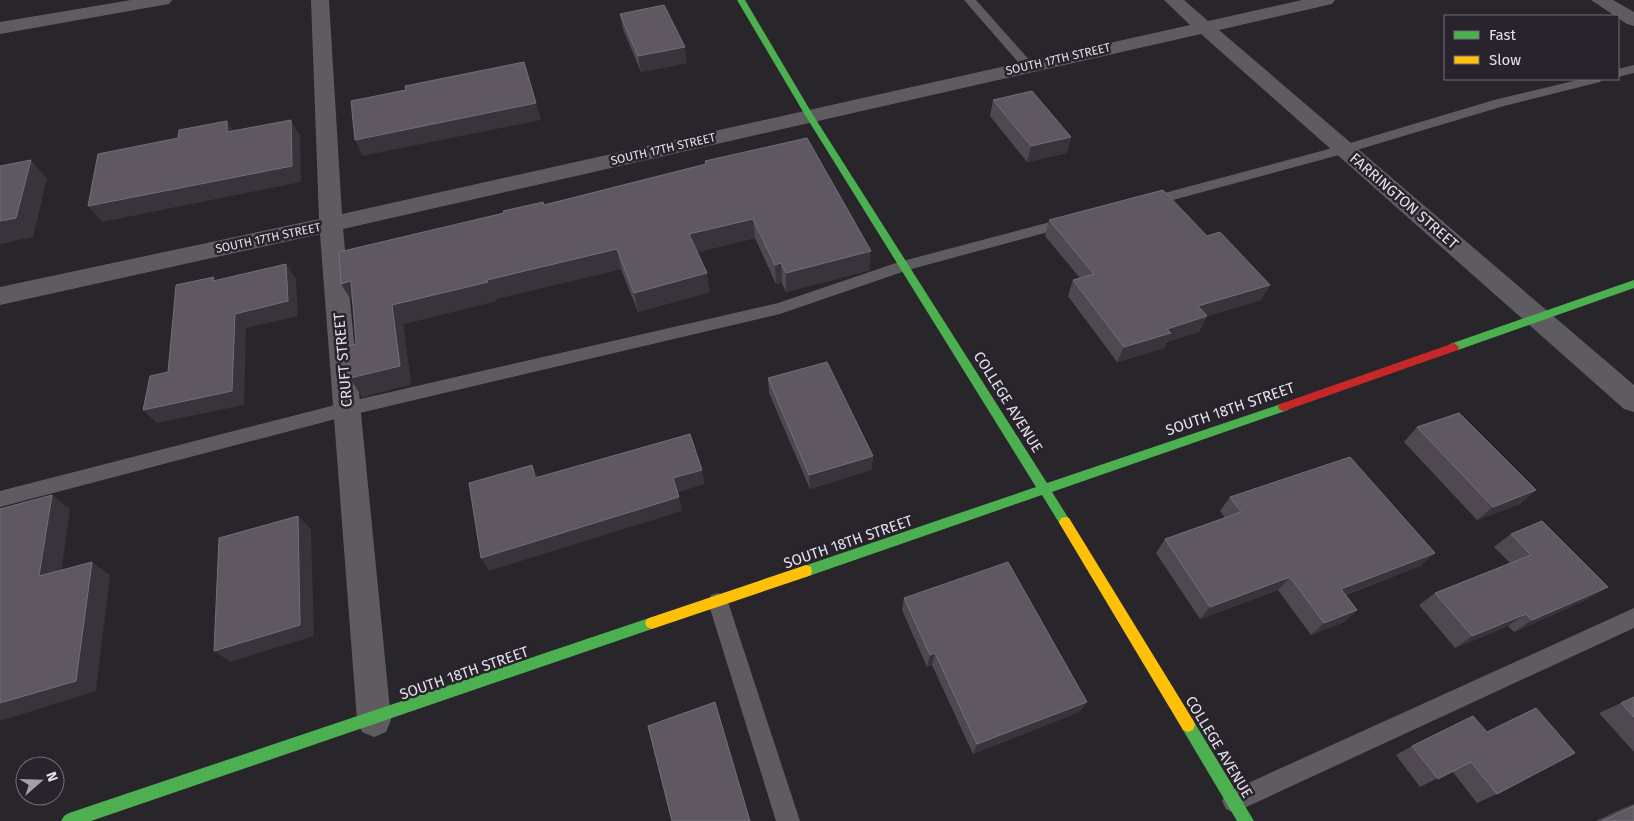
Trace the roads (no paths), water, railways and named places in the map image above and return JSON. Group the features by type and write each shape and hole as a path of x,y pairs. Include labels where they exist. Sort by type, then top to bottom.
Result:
{"street":[{"path":"0,28 163,0"},
{"name":"CRUFT STREET","path":"320,0 331,224 374,720"},
{"name":"COLLEGE AVENUE","path":"742,0 809,115 1046,490 1246,821"},
{"name":"FARRINGTON STREET","path":"1173,0 1634,401"},
{"name":"SOUTH 17TH STREET","path":"0,296 331,224 1203,26 1326,0"},
{"path":"1600,0 1634,20"},
{"name":"SOUTH 18TH STREET","path":"69,821 374,720 1046,490 1634,284"}],"lane":[{"path":"970,0 1028,66"},
{"path":"1619,73 1634,69"},
{"path":"1134,205 1345,150 1499,103 1592,80"},
{"path":"0,499 347,409 780,308 904,266 1086,218"},
{"path":"718,602 788,821"},
{"path":"1234,801 1634,618"}]}
